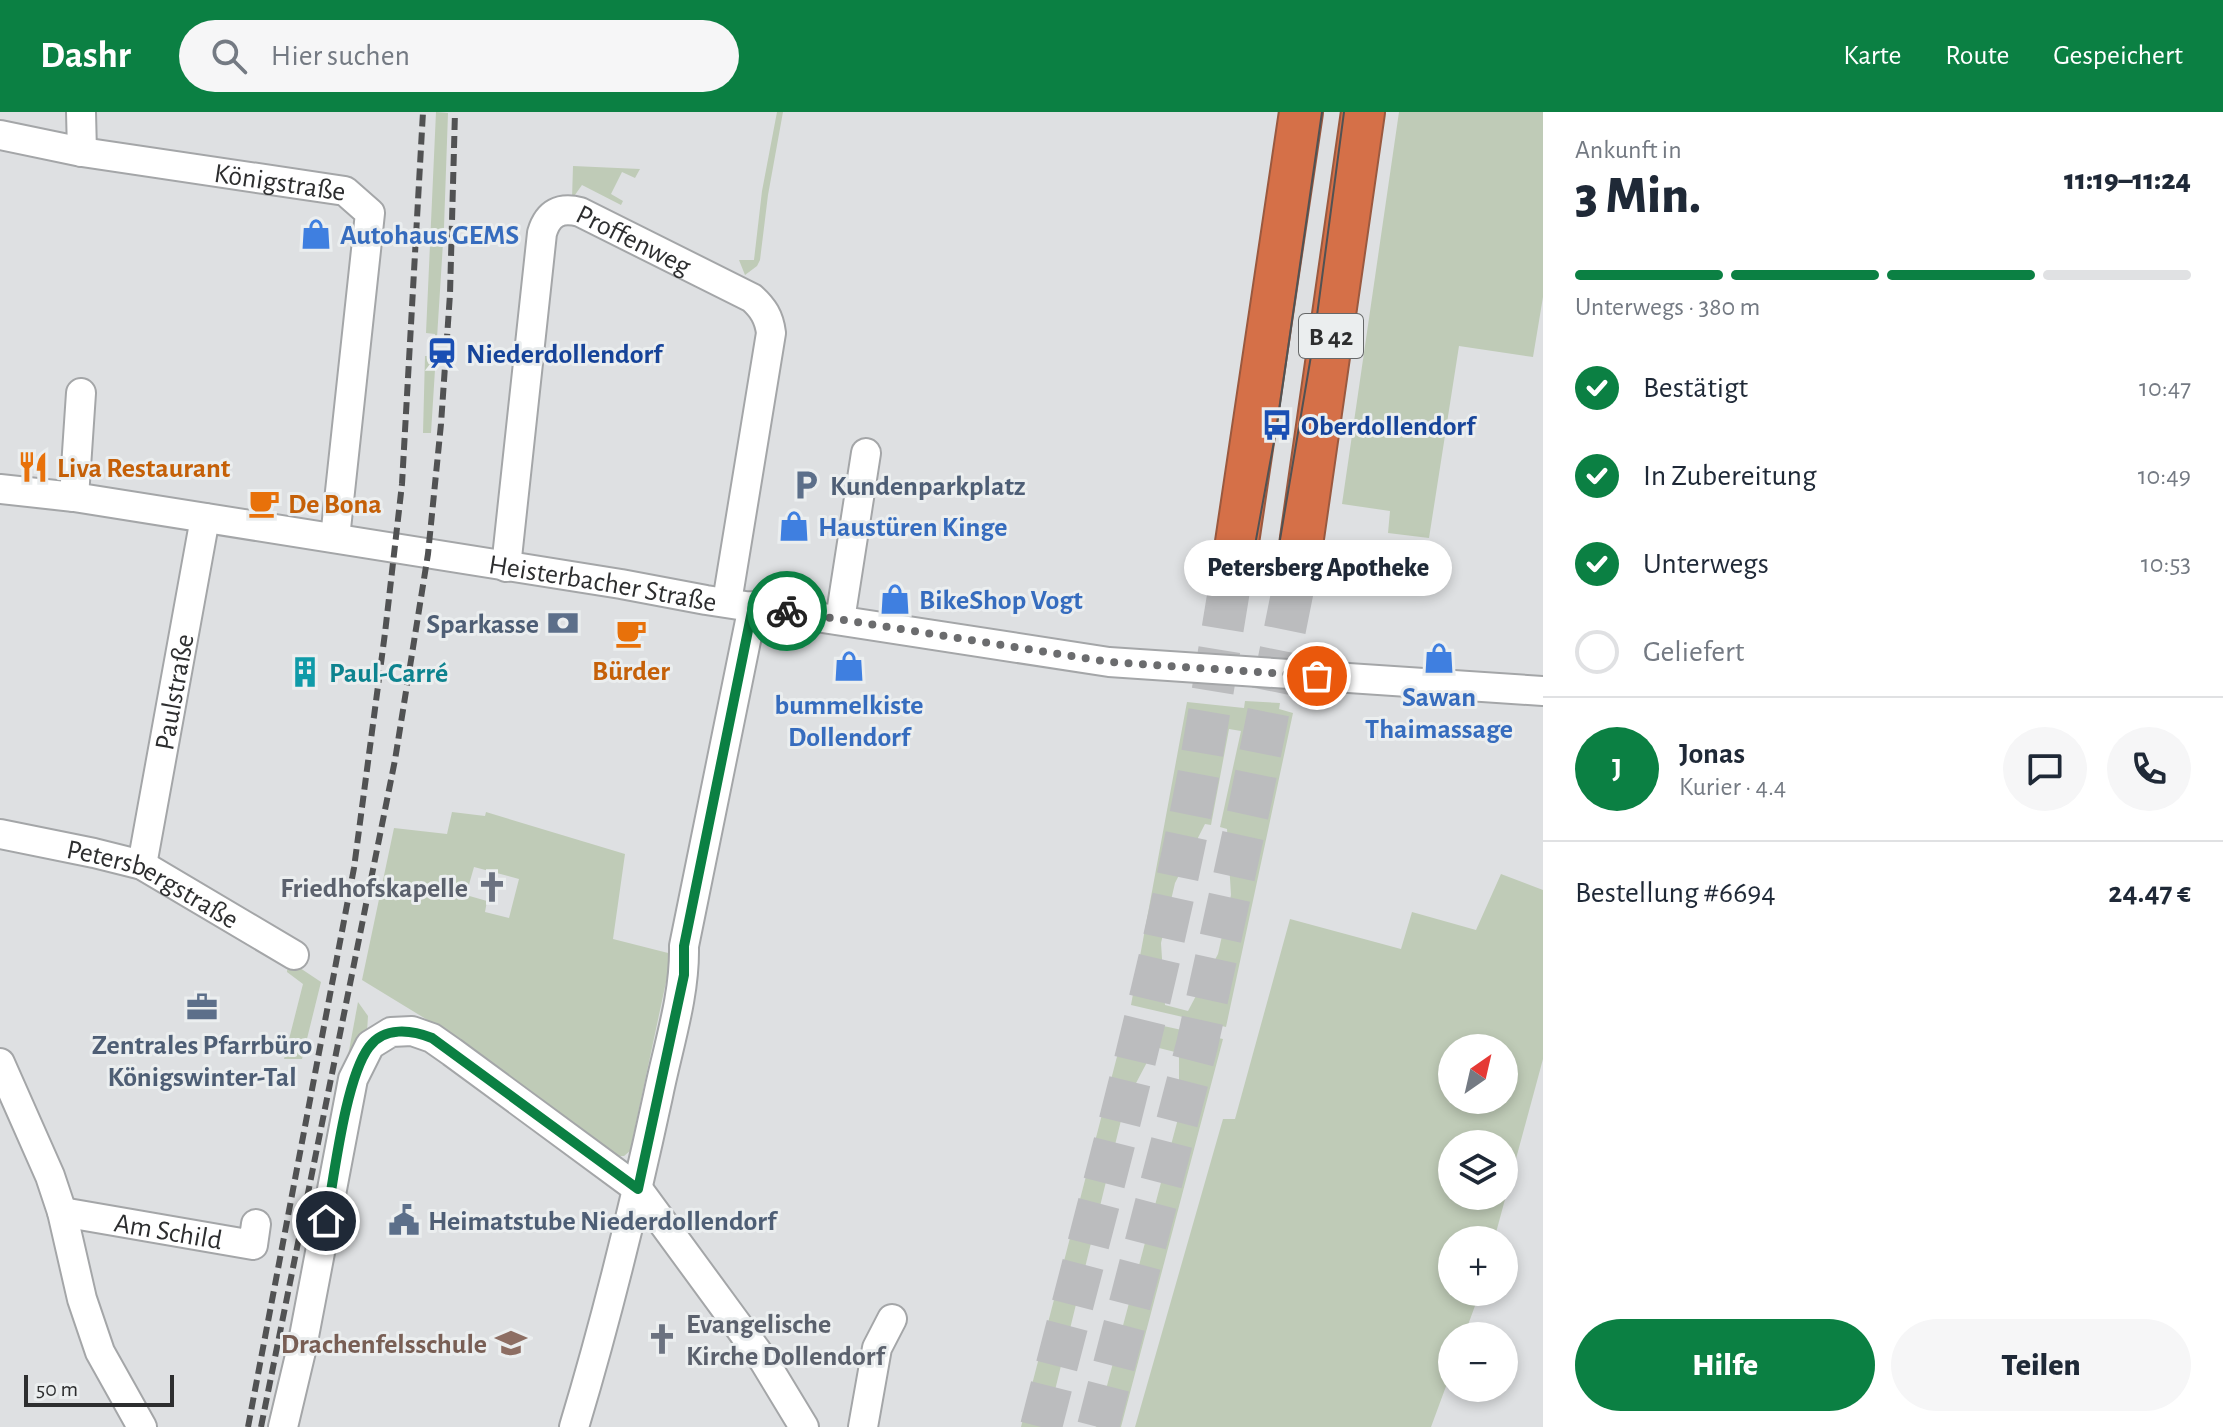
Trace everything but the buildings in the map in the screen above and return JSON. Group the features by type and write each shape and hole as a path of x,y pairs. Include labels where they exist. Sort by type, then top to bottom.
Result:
{"highway":[{"name":"B 42","path":"1236,549 1301,112"},
{"name":"B 42","path":"1299,559 1363,112"}],"street":[{"path":"81,112 82,152"},
{"name":"Königstraße","path":"0,135 82,152 345,191 370,213 335,538"},
{"name":"Proffenweg","path":"506,567 542,233 548,218 564,209 580,212 752,298 770,320 771,333 740,604 684,946 684,975 638,1189 595,1361 574,1427"},
{"path":"74,497 81,393"},
{"path":"840,620 866,453"},
{"name":"Heisterbacher Straße","path":"0,489 74,497 1109,662 1543,691"},
{"name":"Paulstraße","path":"142,865 205,518"},
{"name":"Petersbergstraße","path":"0,834 142,865 294,955"},
{"path":"283,1427 302,1347 353,1079 370,1045 391,1032 412,1031 432,1038 638,1189 764,1361 804,1427"},
{"path":"0,1063 50,1176 91,1329 111,1375 142,1427"},
{"name":"Am Schild","path":"62,1212 253,1245 256,1224"},
{"path":"863,1427 877,1348 892,1319"}],"green space":[{"path":"436,112 448,113 444,227 431,433 423,433 425,356 434,356 435,334 426,333"},
{"path":"777,112 783,112 760,260 745,275 739,260 754,260 762,191"},
{"path":"1399,112 1543,112 1543,297 1533,357 1459,346 1429,538 1388,533 1390,511 1342,504"},
{"path":"573,166 640,169 635,178 622,172 611,194 623,201 621,205 582,185 572,199"},
{"path":"1245,701 1280,703 1279,709 1293,713 1226,1027 1131,1005 1187,702 1244,708","holes":["1229,729 1241,731 1220,827 1227,829 1231,895 1218,954 1188,1011 1165,1005 1161,943 1175,883 1205,824 1211,825"]},
{"path":"452,812 485,816 486,812 625,854 613,939 672,954 630,1151 624,1156 611,1156 457,1038 362,980 394,828 447,834","holes":["474,867 519,879 509,918 485,912 487,901 466,895"]},
{"path":"1501,874 1543,890 1543,1059 1518,1151 1518,1130 1438,1130 1438,1210 1502,1210 1498,1226 1438,1226 1438,1306 1475,1306 1469,1322 1438,1322 1440,1402 1431,1427 1135,1427 1223,1119 1235,1119 1290,919 1401,949 1412,912 1476,930"},
{"path":"288,960 321,982 302,1059 284,1059 303,984 287,972"},
{"path":"358,1002 368,1016 367,1032 348,1056"},
{"path":"1127,1018 1223,1039 1121,1427 1096,1427 1179,1115 1179,1053 1155,1047 1125,1104 1046,1427 1021,1427"}],"tunnel":[{"path":"1041,1427 1162,948 1207,728 1236,549"},
{"path":"1098,1427 1197,1045 1299,559"}],"tram line":[{"path":"1249,578 1277,425 1322,112"},
{"path":"1273,581 1314,338 1344,112"}],"railway":[{"path":"248,1427 354,868 402,484 423,112"},
{"path":"261,1427 395,760 428,554 450,294 455,112"}],"way so far":[{"path":"787,611 1109,662 1317,676"}],"place":[{"name":"Autohaus GEMS","path":"316,234"},
{"name":"Niederdollendorf","path":"442,353"},
{"name":"Oberdollendorf","path":"1277,425"},
{"name":"Liva Restaurant","path":"33,467"},
{"name":"Kundenparkplatz","path":"806,485"},
{"name":"De Bona","path":"264,503"},
{"name":"Haustüren Kinge","path":"794,526"},
{"name":"BikeShop Vogt","path":"895,599"},
{"name":"Sparkasse","path":"563,623"},
{"name":"Bürder","path":"631,633"},
{"name":"Sawan Thaimassage","path":"1439,658"},
{"name":"bummelkiste Dollendorf","path":"849,666"},
{"name":"Paul-Carré","path":"305,672"},
{"name":"Petersberg Apotheke","path":"1317,676"},
{"name":"Friedhofskapelle","path":"492,887"},
{"name":"Zentrales Pfarrbüro Königswinter-Tal","path":"202,1007"},
{"name":"Heimatstube Niederdollendorf","path":"404,1220"},
{"name":"Evangelische Kirche Dollendorf","path":"662,1339"},
{"name":"Drachenfelsschule","path":"511,1343"}],"route":[{"path":"326,1221 353,1079 370,1045 391,1032 412,1031 432,1038 638,1189 684,975 684,946 753,606 787,611"}]}
